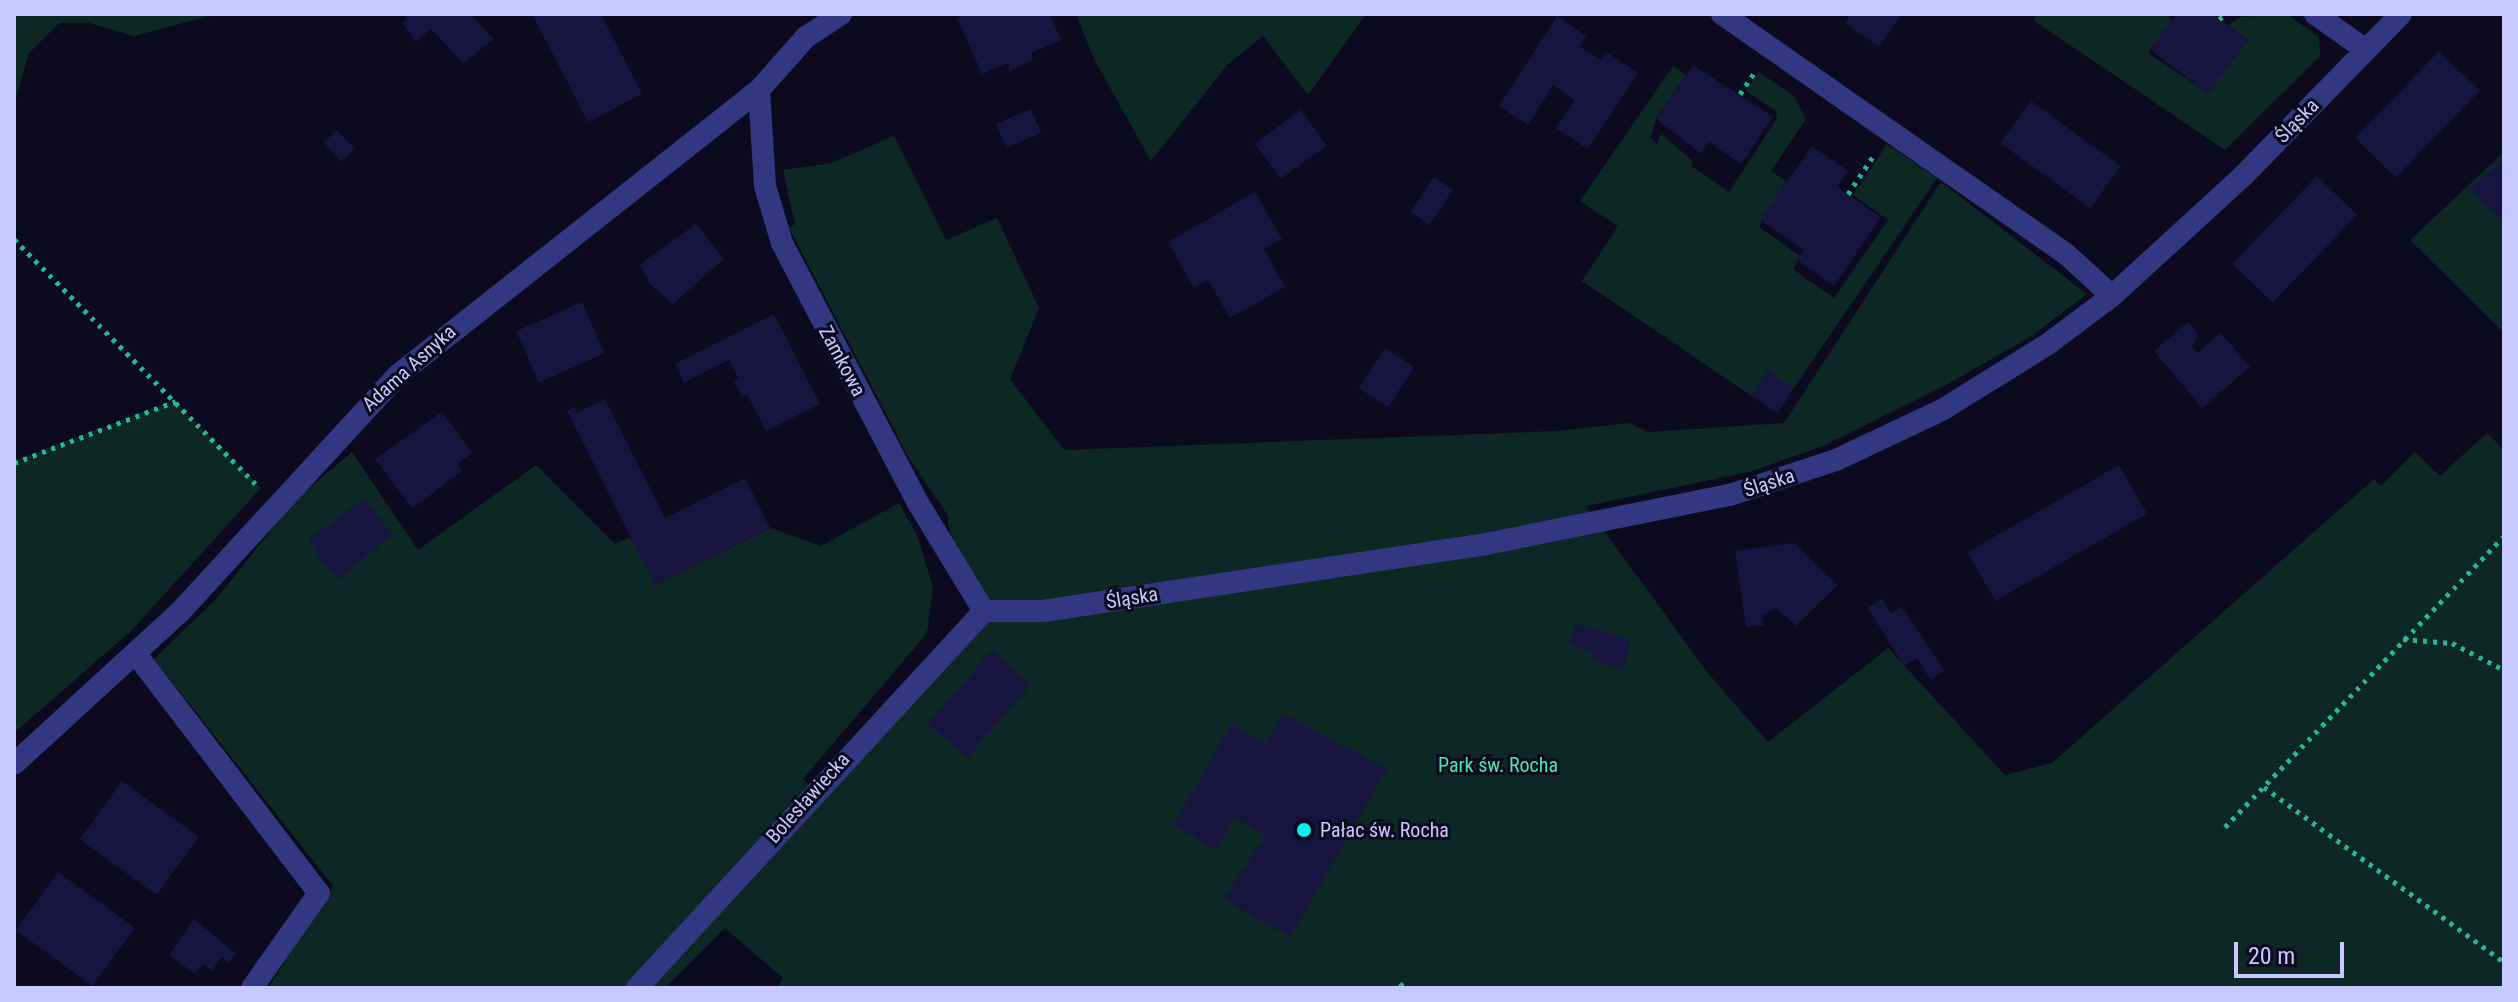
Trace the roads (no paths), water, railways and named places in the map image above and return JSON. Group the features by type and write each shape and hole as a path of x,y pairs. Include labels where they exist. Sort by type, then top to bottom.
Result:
{"street":[{"name":"Adama Asnyka","path":"14,764 136,654 345,426 426,350 759,90 806,37 841,14"},
{"path":"1722,14 2066,254 2112,296"},
{"path":"2315,14 2366,50"},
{"name":"Śląska","path":"984,611 1043,611 1486,544 1730,495 1836,460 1942,410 2048,344 2112,296 2243,176 2401,14"},
{"name":"Zamkowa","path":"759,90 765,186 782,243 918,503 984,611"},
{"name":"Bolesławiecka","path":"637,988 984,611"},
{"path":"136,654 319,893 252,988"}],"place":[{"name":"Pałac św. Rocha","path":"1304,830"}],"park label":[{"name":"Park św. Rocha","path":"1498,765"}]}
